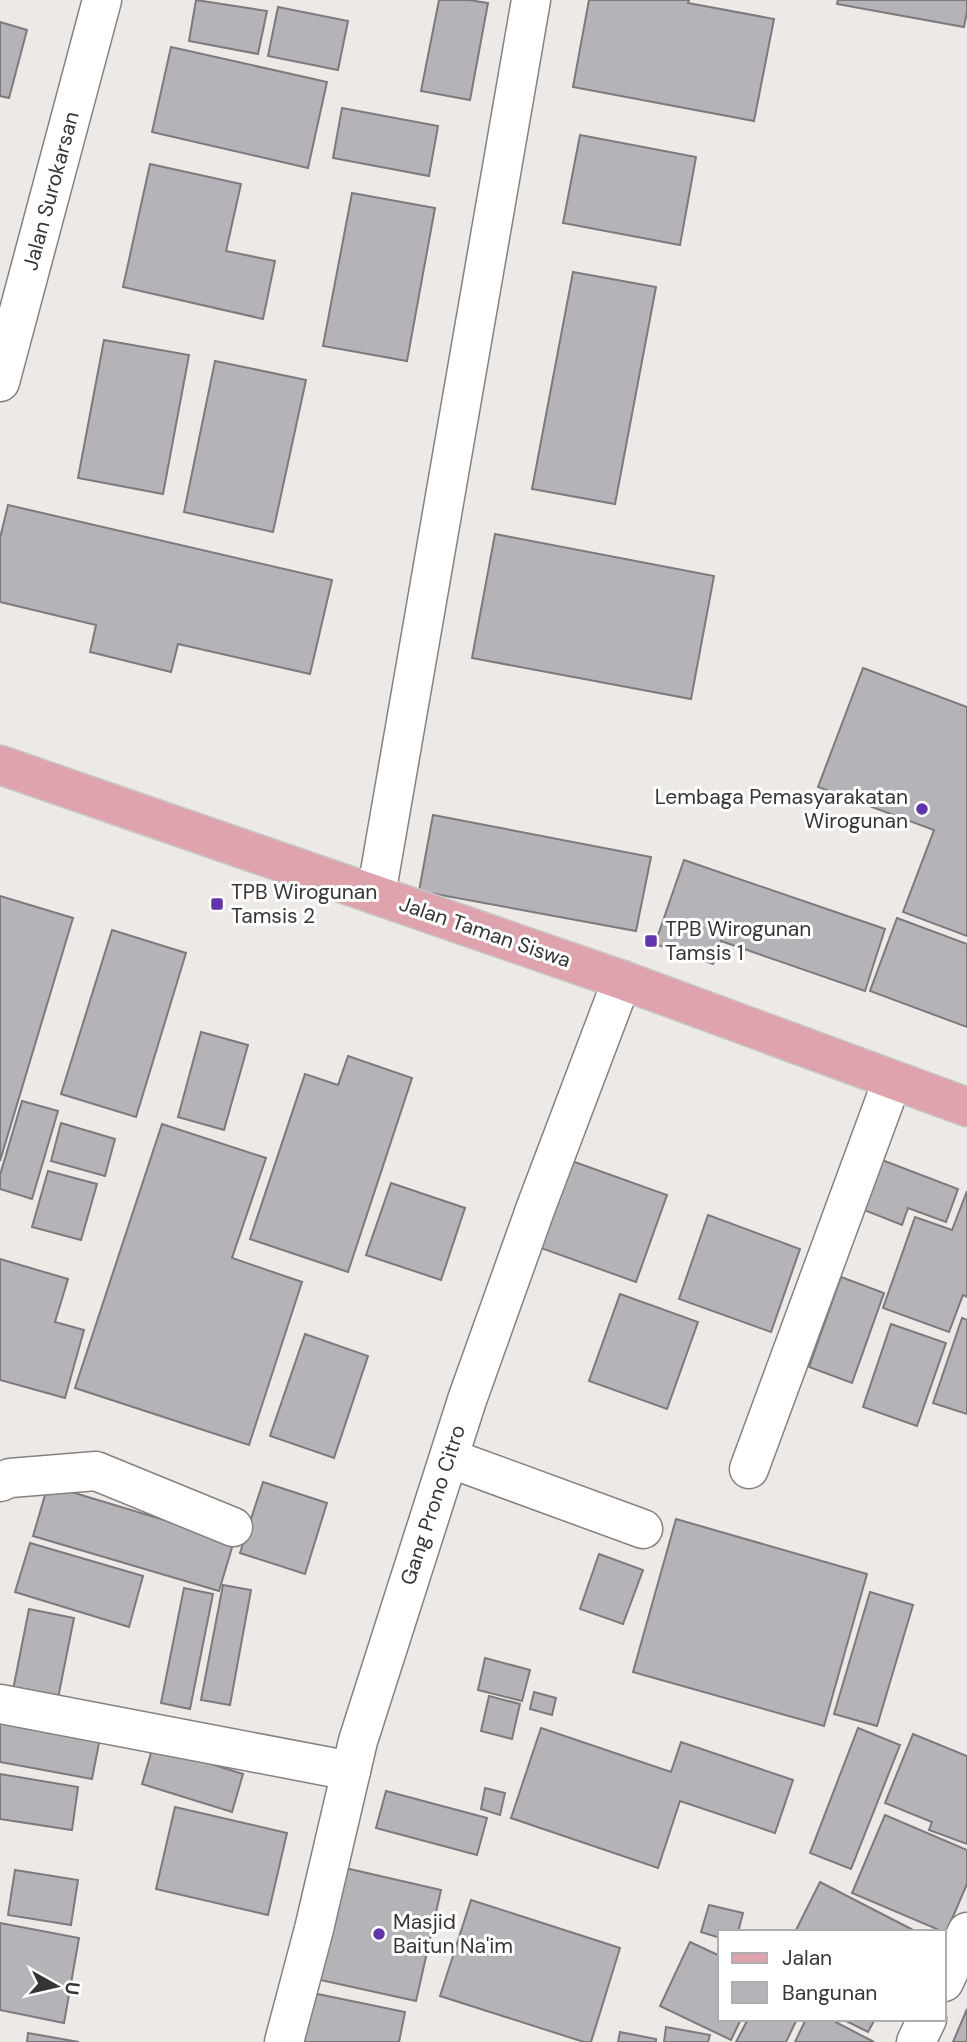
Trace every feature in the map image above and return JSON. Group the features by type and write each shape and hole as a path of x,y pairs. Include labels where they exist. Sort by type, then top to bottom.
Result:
{"main road":[{"name":"Jalan Taman Siswa","path":"0,765 622,980 967,1107"}],"street":[{"name":"Jalan Surokarsan","path":"0,382 102,0"},
{"path":"376,895 531,0"},
{"name":"Gang Prono Citro","path":"284,2042 362,1728 467,1400 531,1220 622,980"},
{"path":"748,1469 892,1081"},
{"path":"449,1458 643,1529"},
{"path":"0,1482 10,1478 96,1471 233,1527"},
{"path":"0,1704 351,1771"},
{"path":"946,1978 967,1932"},
{"path":"916,2042 926,2021"}],"building":[{"path":"196,0 267,11 258,54 189,41"},
{"path":"439,0 488,3 470,100 421,91"},
{"path":"589,0 689,0 688,3 774,19 754,121 573,87"},
{"path":"838,0 967,0 967,12 964,27 837,4"},
{"path":"278,7 348,21 338,70 268,56"},
{"path":"0,22 27,30 9,98 0,96"},
{"path":"171,47 327,82 308,168 152,132"},
{"path":"342,108 438,126 429,176 333,158"},
{"path":"580,135 696,157 680,245 563,223"},
{"path":"150,164 241,184 226,251 275,261 263,319 123,287"},
{"path":"352,193 435,208 407,361 323,346"},
{"path":"573,272 656,287 615,504 532,489"},
{"path":"104,340 189,355 163,494 78,478"},
{"path":"215,361 306,380 273,532 184,512"},
{"path":"8,505 332,580 310,674 178,644 171,672 90,652 96,625 0,602 0,538"},
{"path":"495,534 714,576 691,699 472,658"},
{"name":"Lembaga Pemasyarakatan Wirogunan","path":"863,668 967,707 967,936 903,912 934,830 818,787"},
{"path":"433,815 651,857 636,931 419,891"},
{"path":"684,860 885,929 865,991 721,941 713,964 655,944"},
{"path":"0,896 73,918 0,1161"},
{"path":"897,918 967,944 967,1027 870,991"},
{"path":"112,930 186,953 136,1117 61,1094"},
{"path":"201,1032 248,1045 224,1130 178,1117"},
{"path":"348,1056 412,1078 348,1272 250,1239 305,1074 338,1085"},
{"path":"22,1101 58,1111 32,1199 0,1189 0,1175"},
{"path":"61,1123 115,1139 105,1176 51,1161"},
{"path":"162,1124 266,1158 232,1258 302,1282 249,1445 75,1388"},
{"path":"569,1160 667,1195 636,1282 538,1247"},
{"path":"882,1160 958,1189 946,1222 908,1208 902,1225 864,1210"},
{"path":"48,1171 97,1184 81,1240 32,1227"},
{"path":"391,1183 465,1208 441,1280 366,1255"},
{"path":"967,1191 967,1297 963,1295 949,1332 883,1308 915,1217 952,1230"},
{"path":"708,1215 800,1249 771,1332 679,1299"},
{"path":"0,1259 68,1279 55,1322 84,1330 65,1398 0,1380"},
{"path":"841,1277 884,1293 852,1383 809,1367"},
{"path":"620,1294 698,1322 667,1409 589,1381"},
{"path":"962,1318 967,1320 967,1414 933,1403"},
{"path":"891,1324 946,1343 917,1426 863,1407"},
{"path":"305,1334 368,1356 334,1458 270,1436"},
{"path":"263,1482 327,1503 305,1574 240,1553"},
{"path":"48,1485 234,1541 219,1591 33,1536"},
{"path":"676,1519 867,1574 824,1726 633,1672"},
{"path":"30,1543 143,1576 129,1627 15,1592"},
{"path":"599,1554 643,1570 623,1624 580,1609"},
{"path":"223,1585 251,1590 230,1705 201,1700"},
{"path":"184,1588 213,1594 190,1709 161,1703"},
{"path":"870,1592 913,1605 877,1726 834,1714"},
{"path":"29,1609 74,1618 56,1708 11,1700"},
{"path":"485,1658 530,1670 522,1701 478,1690"},
{"path":"534,1692 556,1698 552,1715 530,1709"},
{"path":"489,1696 520,1704 512,1739 481,1731"},
{"path":"0,1719 100,1738 92,1779 0,1762"},
{"path":"541,1728 671,1772 681,1742 793,1780 775,1833 680,1801 658,1868 511,1818"},
{"path":"858,1728 900,1745 851,1869 810,1853"},
{"path":"913,1734 967,1756 967,1844 929,1830 932,1822 885,1803"},
{"path":"153,1746 243,1774 232,1812 142,1784"},
{"path":"0,1774 78,1787 72,1830 0,1819"},
{"path":"485,1788 505,1793 500,1815 481,1809"},
{"path":"386,1791 487,1818 477,1855 376,1828"},
{"path":"175,1807 287,1833 268,1915 156,1889"},
{"path":"885,1815 967,1850 967,1884 946,1933 946,1930 939,1930 852,1893"},
{"name":"Masjid Baitun Na'im","path":"341,1867 441,1890 416,2001 316,1979"},
{"path":"15,1870 78,1880 71,1925 8,1915"},
{"path":"820,1882 913,1930 796,1930"},
{"path":"471,1900 620,1948 591,2042 440,1996"},
{"path":"709,1905 743,1913 739,1930 718,1930 718,1937 701,1932"},
{"path":"0,1923 79,1938 64,2023 0,2010"},
{"path":"690,1942 718,1955 718,2021 740,2021 731,2040 660,2006"},
{"path":"308,1992 405,2012 399,2042 297,2042"},
{"path":"967,2009 967,2042 953,2042"},
{"path":"747,2021 796,2021 786,2042 736,2042"},
{"path":"805,2021 834,2021 874,2042 795,2042"},
{"path":"846,2021 874,2021 868,2032"},
{"path":"666,2027 710,2035 708,2042 664,2042"},
{"path":"620,2032 656,2039 656,2042 618,2042"},
{"path":"28,2033 79,2042 27,2042"}],"place":[{"name":"Lembaga Pemasyarakatan Wirogunan","path":"922,809"},
{"name":"TPB Wirogunan Tamsis 2","path":"217,904"},
{"name":"TPB Wirogunan Tamsis 1","path":"651,941"},
{"name":"Masjid Baitun Na'im","path":"379,1934"}]}
